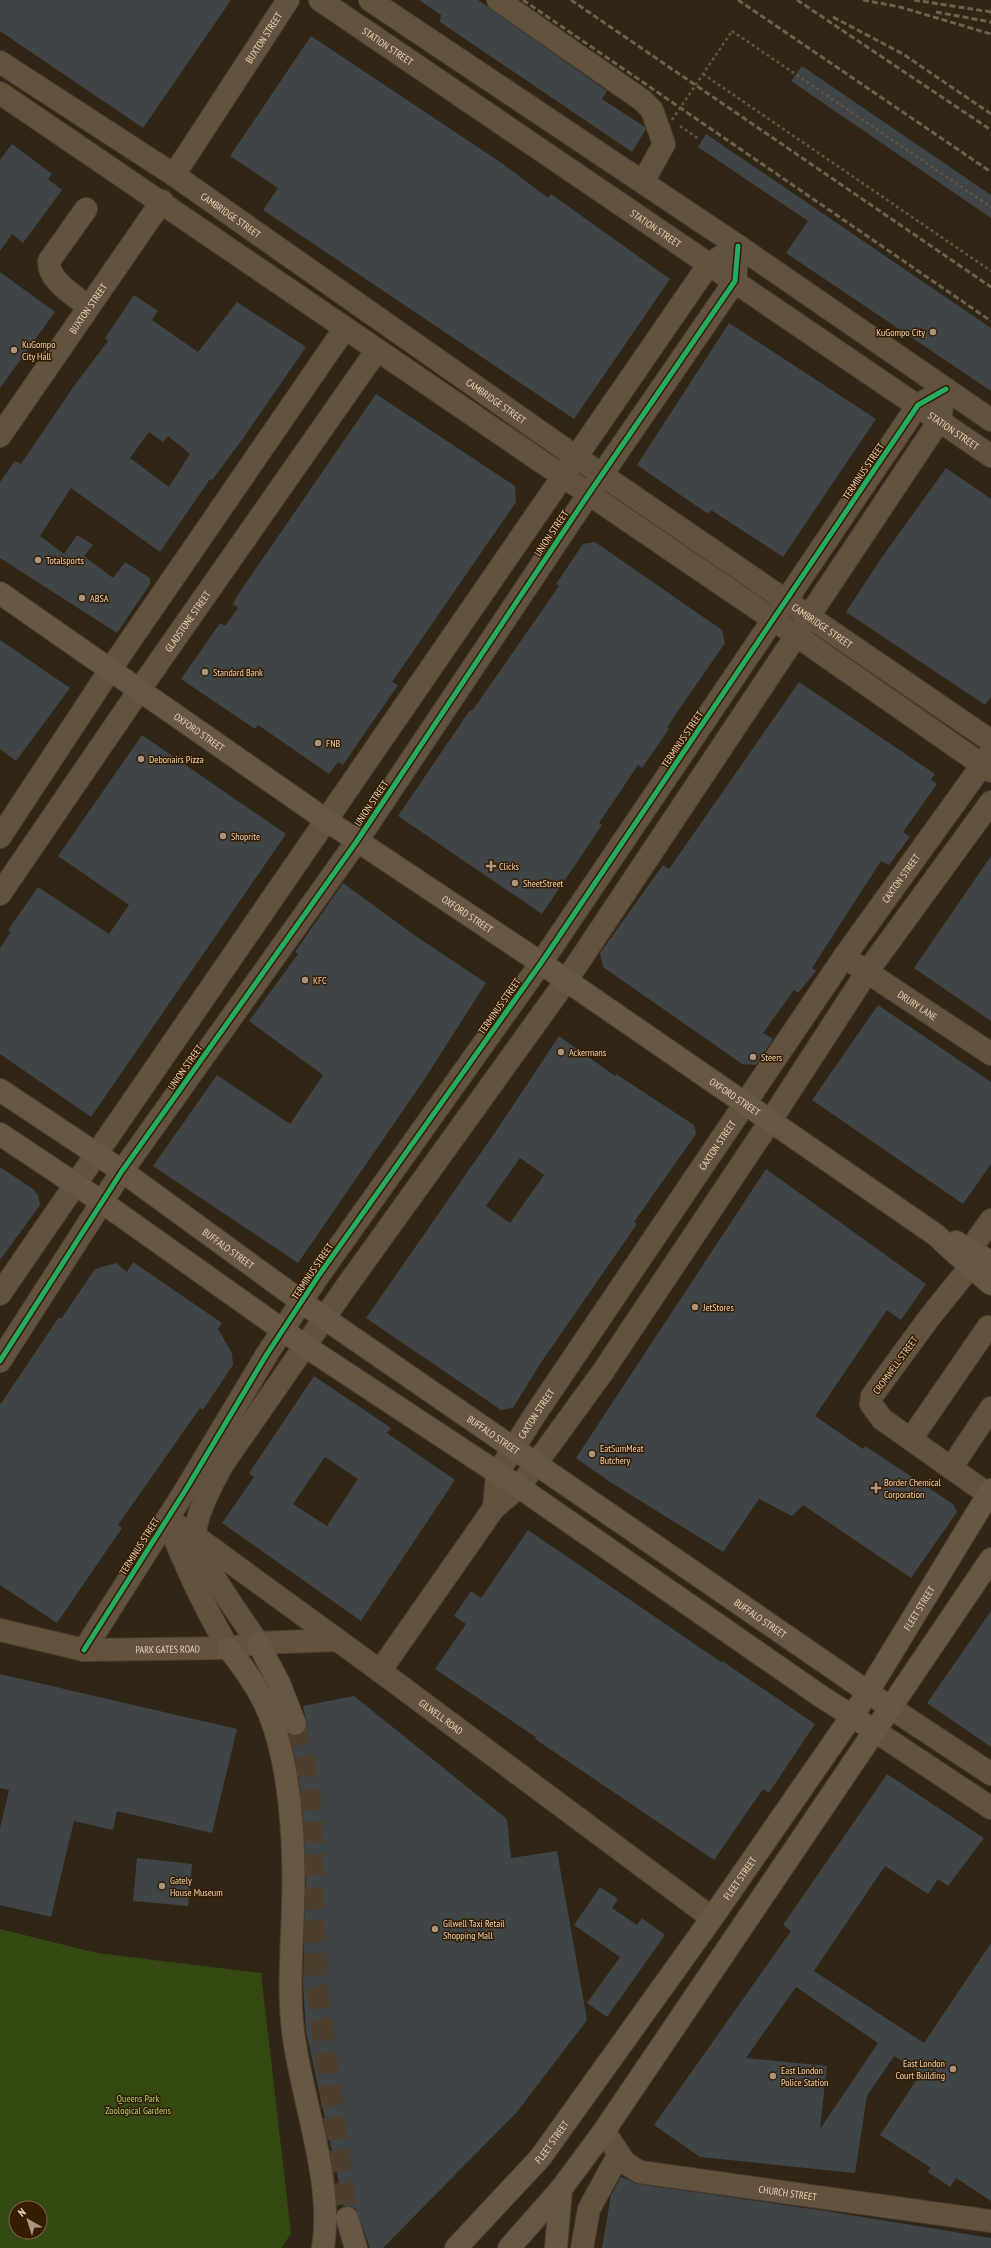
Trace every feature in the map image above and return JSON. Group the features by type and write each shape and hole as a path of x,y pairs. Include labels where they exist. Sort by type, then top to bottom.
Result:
{"main road":[{"name":"OXFORD STREET","path":"0,593 110,670 140,689 326,820 541,963 936,1235 958,1243 977,1259 991,1284"},
{"name":"BUFFALO STREET","path":"0,1090 122,1171 324,1318 536,1462 891,1708"},
{"path":"0,1134 102,1202 305,1346 497,1474 519,1487 875,1731"},
{"name":"FLEET STREET","path":"460,2247 540,2158 712,1918 852,1716 990,1492"},
{"path":"510,2248 561,2189 604,2132 991,1559"},
{"path":"258,1643 279,1683 294,1724"},
{"path":"228,1648 246,1669 264,1703 277,1739 287,1785 294,1870 290,1976 293,2030 323,2190 326,2228 323,2248"},
{"path":"556,2248 561,2189"},
{"path":"347,2218 356,2248"}],"street":[{"name":"BUXTON STREET","path":"174,175 288,0"},
{"name":"STATION STREET","path":"320,0 991,456"},
{"path":"370,0 738,246 991,420"},
{"path":"498,0 642,100 652,110 664,144 643,182"},
{"name":"CAMBRIDGE STREET","path":"0,62 174,175 576,457 991,741"},
{"path":"1,95 162,201 588,495 988,763"},
{"name":"BUXTON STREET","path":"0,436 162,201"},
{"path":"86,209 49,261 49,268 56,280 89,306"},
{"path":"0,1294 95,1153 709,264 738,246"},
{"name":"UNION STREET","path":"0,1361 122,1171 357,841 602,474 735,281 738,246"},
{"path":"816,336 833,311"},
{"path":"0,837 110,670 345,328"},
{"name":"GLADSTONE STREET","path":"1,891 377,350"},
{"path":"258,1643 209,1567 196,1537 203,1505 210,1487 223,1464 324,1318 566,981 939,421 946,389"},
{"name":"TERMINUS STREET","path":"84,1650 319,1275 541,963 918,405 946,389"},
{"name":"CAXTON STREET","path":"494,1508 497,1474 844,957 988,763"},
{"name":"CAXTON STREET","path":"380,1671 494,1508 519,1487 606,1366 771,1120 867,972 991,802"},
{"name":"DRURY LANE","path":"844,957 991,1054"},
{"name":"CROMWELL STREET","path":"990,1492 951,1468 882,1419 871,1404 872,1396 929,1318 977,1259 991,1220"},
{"path":"911,1440 988,1327"},
{"path":"951,1468 991,1408"},
{"name":"TERMINUS STREET","path":"167,1519 204,1607 228,1648"},
{"name":"GILWELL ROAD","path":"167,1519 196,1537 380,1671 712,1918"},
{"name":"PARK GATES ROAD","path":"0,1630 84,1650 228,1648 258,1643 337,1640"},
{"name":"BUFFALO STREET","path":"891,1708 991,1774"},
{"path":"875,1731 991,1808"},
{"name":"CHURCH STREET","path":"604,2132 625,2163 640,2172 991,2221"},
{"path":"582,2248 589,2209 619,2154"}],"path":[{"path":"699,139 672,120 732,30 991,207"},
{"path":"703,74 991,271"}],"green space":[{"name":"Queens Park Zoological Gardens","path":"0,1929 97,1953 261,1973 291,2233 282,2248 0,2248"}],"building":[{"path":"0,0 231,0 143,128 0,31"},
{"path":"419,0 478,0 607,91 602,99 646,129 632,152 440,22 441,15"},
{"path":"311,36 503,164 548,198 551,194 670,279 574,419 263,210 278,188 230,156"},
{"path":"802,66 991,195 991,218 791,81"},
{"path":"706,134 991,328 991,391 786,253 808,221 698,147"},
{"path":"12,144 52,174 48,179 62,190 23,243 12,234 0,251 0,160"},
{"name":"KuGompo City Hall","path":"0,272 55,312 0,388"},
{"path":"134,295 158,311 152,320 198,352 237,302 306,347 244,437 212,480 210,479 160,552 71,488 40,536 64,554 77,535 93,545 84,556 113,578 125,562 150,578 150,584 117,633 0,558 0,482 15,461 21,464 74,386 108,341 105,338","holes":["149,432 163,442 168,436 190,454 169,487 130,458"]},
{"path":"729,323 876,419 783,557 711,510 708,514 637,465"},
{"path":"376,394 515,486 516,502 392,682 398,685 343,765 338,762 329,774 258,725 255,729 181,679 220,623 225,626 238,608 233,604 237,596"},
{"path":"946,468 991,499 991,697 985,705 846,612 880,560"},
{"path":"595,542 722,630 725,643 667,727 669,729 642,768 638,765 599,823 602,825 542,914 398,816 470,710 472,711 559,586 556,584 583,544"},
{"path":"0,640 70,688 16,761 0,749"},
{"path":"799,682 935,774 931,780 937,784 903,832 910,837 889,865 881,861 812,968 816,971 798,993 794,990 763,1033 773,1039 756,1065 742,1064 603,967 600,953 663,865 669,869"},
{"path":"142,735 286,834 91,1117 0,1054 0,948 11,932 8,930 38,887 109,934 129,905 58,856"},
{"path":"991,856 991,1021 914,968"},
{"path":"343,883 417,937 486,983 424,1080 298,1263 153,1166 217,1075 290,1124 323,1075 249,1021 298,954 295,952"},
{"path":"878,1005 991,1082 991,1164 963,1204 812,1100"},
{"path":"559,1036 615,1076 616,1074 694,1125 696,1134 634,1222 637,1224 540,1364 513,1408 501,1410 366,1318 498,1128","holes":["520,1158 544,1175 510,1223 486,1206"]},
{"path":"0,1167 33,1189 38,1195 40,1205 0,1260"},
{"path":"766,1169 926,1284 901,1320 887,1310 815,1416 863,1449 865,1446 953,1504 957,1512 911,1578 803,1505 792,1516 759,1499 723,1552 610,1482 576,1458"},
{"path":"133,1262 222,1323 218,1329 232,1353 233,1365 203,1410 200,1408 118,1525 122,1528 57,1623 0,1585 0,1405 59,1317 61,1319 95,1269 116,1263 127,1272"},
{"path":"314,1376 391,1428 387,1433 455,1480 361,1621 222,1523 254,1477 249,1473","holes":["325,1457 358,1479 327,1526 293,1504"]},
{"path":"528,1530 721,1662 722,1661 815,1724 769,1793 763,1789 714,1860 535,1739 537,1738 435,1669 466,1624 454,1616 471,1591 481,1598"},
{"path":"991,1611 991,1747 927,1703"},
{"path":"0,1674 237,1729 212,1833 117,1811 113,1830 74,1821 51,1917 0,1905 0,1828 9,1790 0,1788"},
{"name":"Gilwell Taxi Retail Shopping Mall","path":"354,1696 507,1819 511,1858 557,1851 587,2020 517,2112 383,2248 370,2248 356,2209 350,2206 344,2206 306,2031 303,1984 306,1883 304,1829 298,1773 289,1735 299,1736 305,1731 307,1726 303,1706"},
{"path":"887,1774 984,1838 948,1886 938,1879 928,1894 885,1866 814,1971 924,2043 991,1943 991,2201 956,2178 950,2187 928,2172 931,2168 880,2135 921,2073 894,2056 867,2096 855,2173 700,2157 654,2125 791,1931 783,1925","holes":["796,1987 878,2043 820,2129 827,2066 746,2058"]},
{"path":"137,1858 192,1864 188,1906 133,1901"},
{"path":"600,1887 618,1899 612,1908 637,1925 642,1918 665,1935 607,2017 587,2003 620,1957 574,1925"},
{"path":"621,2177 638,2184 826,2211 991,2238 991,2248 602,2248 611,2195"}],"tunnel":[{"path":"295,1724 310,1796 316,1980 347,2218"}],"railway":[{"path":"523,0 991,321"},
{"path":"571,0 991,287"},
{"path":"738,0 991,172"},
{"path":"797,0 991,130"},
{"path":"863,0 900,7 991,34"},
{"path":"914,0 991,12"},
{"path":"936,12 991,22"},
{"path":"833,17 903,54 991,114"}],"cycle path":[{"path":"0,1361 122,1171 357,841 588,495 735,281 738,246"},
{"path":"84,1650 185,1491 267,1354 319,1275 541,963 918,405 946,389"}],"place":[{"name":"KuGompo City","path":"933,332"},
{"name":"KuGompo City Hall","path":"14,350"},
{"name":"Totalsports","path":"38,560"},
{"name":"ABSA","path":"82,598"},
{"name":"Standard Bank","path":"205,672"},
{"name":"FNB","path":"318,743"},
{"name":"Debonairs Pizza","path":"141,759"},
{"name":"Shoprite","path":"223,836"},
{"name":"Clicks","path":"491,866"},
{"name":"SheetStreet","path":"515,883"},
{"name":"KFC","path":"305,980"},
{"name":"Ackermans","path":"561,1052"},
{"name":"Steers","path":"753,1057"},
{"name":"JetStores","path":"695,1307"},
{"name":"EatSumMeat Butchery","path":"592,1454"},
{"name":"Border Chemical Corporation","path":"876,1488"},
{"name":"Gately House Museum","path":"162,1886"},
{"name":"Gilwell Taxi Retail Shopping Mall","path":"435,1929"},
{"name":"East London Court Building","path":"953,2069"},
{"name":"East London Police Station","path":"773,2076"}]}
